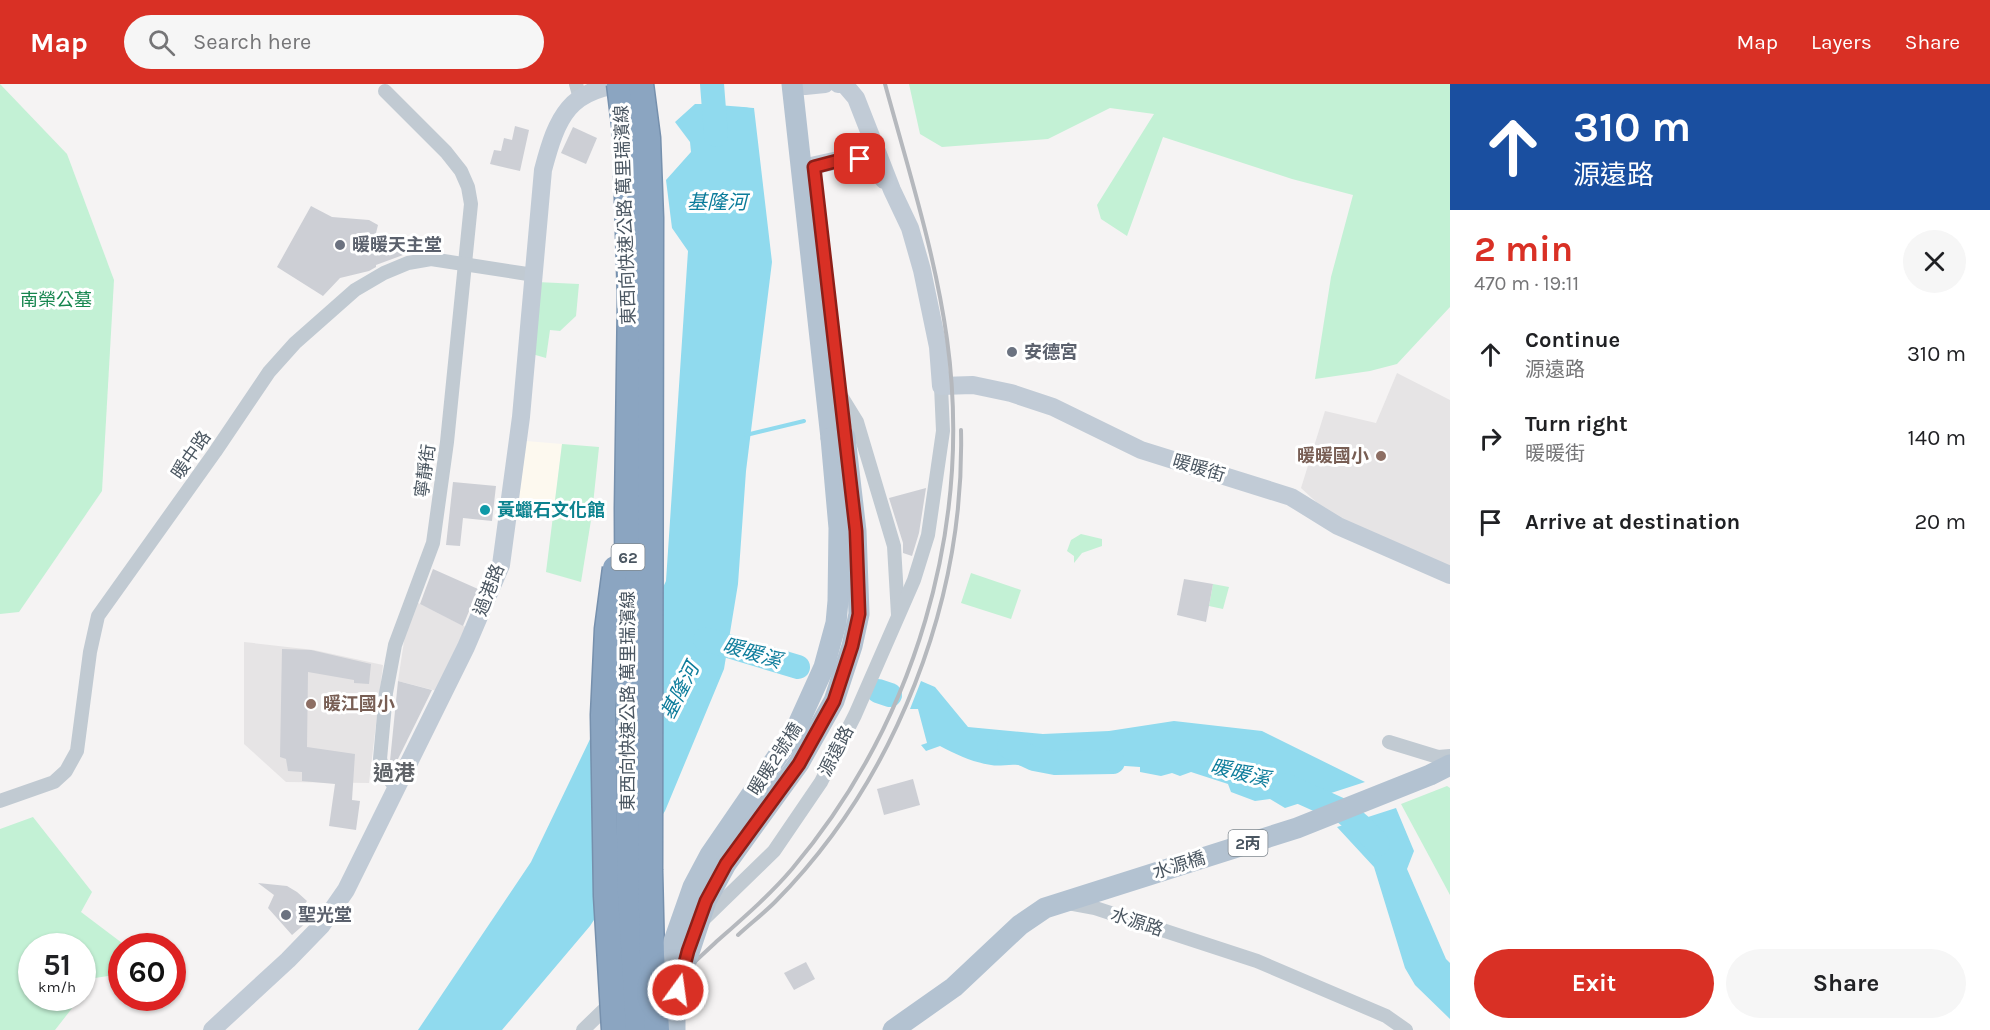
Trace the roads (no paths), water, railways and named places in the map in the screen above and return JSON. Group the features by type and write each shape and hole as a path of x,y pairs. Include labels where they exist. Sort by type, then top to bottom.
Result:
{"highway":[{"name":"東西向快速公路 萬里瑞濱線","path":"619,84 625,133 630,298 627,508 629,912 636,1030"},
{"name":"東西向快速公路 萬里瑞濱線","path":"641,84 648,138 651,218 650,870 652,955 658,1030"},
{"path":"614,1030 606,896 603,716 607,629 616,565"}],"main road":[{"name":"源遠路","path":"805,84 808,168 838,437"},
{"name":"源遠路","path":"808,168 841,396 838,437"},
{"name":"暖暖2號橋","path":"658,1030 663,991 674,940 693,887 710,855 795,731 824,667 836,623 838,601 838,437"},
{"name":"暖暖2號橋","path":"675,1030 675,1002 681,977 706,901 726,864 799,764 834,701 852,646 859,614 856,531 838,437"},
{"name":"水源橋","path":"1063,902 1297,828 1430,776 1450,765"},
{"name":"2丙","path":"893,1030 954,987 1020,926 1045,909 1063,902"}],"street":[{"name":"過港路","path":"212,1030 288,960 321,926 346,890 466,647 501,565 521,417 543,170 553,135 578,91 632,84"},
{"path":"838,84 844,84 856,98 892,190 910,228 922,270 938,347 942,431 928,535 914,580 898,617"},
{"name":"寧靜街","path":"385,86 461,171 468,187 471,204 447,442 433,543 395,645 386,693 380,759 385,774 397,789"},
{"path":"808,168 852,157 874,168 892,190"},
{"name":"暖中路","path":"0,801 54,782 66,771 77,751 90,652 98,616 269,372 295,343 355,290 384,273 408,264 431,259 534,275"},
{"name":"暖暖街","path":"941,386 973,385 1011,393 1053,407 1141,450 1291,497 1338,526 1450,575"},
{"name":"源遠路","path":"583,1030 725,900 774,850 821,782 855,715 898,617 894,546 857,423 841,396"},
{"path":"1389,742 1438,757 1450,756"},
{"name":"水源路","path":"1063,902 1095,908 1257,961 1386,1016 1406,1030"}],"water":[{"path":"695,104 725,104 754,108 772,262 746,471 738,584 724,669 665,811 590,926 502,1030 418,1030 531,862 666,581 688,251 672,228 666,180 691,152 690,142 675,122"},
{"path":"921,681 935,687 968,727 1043,734 1109,731 1174,721 1262,731 1365,782 1285,808 1270,799 1255,801 1231,792 1228,784 1191,772 1180,776 1172,773 1161,776 1140,772 1140,767 1039,760 1025,767 995,765 971,760 940,746 926,751 921,745 927,743 918,709 910,709"},
{"path":"1396,808 1414,851 1407,869 1446,959 1450,963 1450,1019 1415,985 1405,968 1374,867 1337,827"}],"waterway":[{"name":"基隆河","path":"712,84 716,135"},
{"path":"746,435 804,421"},
{"name":"暖暖溪","path":"705,639 798,667"},
{"name":"暖暖溪","path":"878,691 890,695"},
{"name":"暖暖溪","path":"1009,747 1034,759 1055,763 1113,762"},
{"name":"暖暖溪","path":"1285,785 1343,811 1378,844"}],"railway":[{"path":"621,1030 774,889 835,812 872,751 902,687 925,620 942,551 951,481 953,410 942,307 920,211 885,84"},
{"path":"738,935 775,902 818,854 856,801 888,744 915,684 936,622 951,558 959,494 961,430"}],"place":[{"name":"暖暖天主堂","path":"340,245"},
{"name":"安德宮","path":"1012,352"},
{"name":"暖暖國小","path":"1381,456"},
{"name":"黃蠟石文化館","path":"485,510"},
{"name":"暖江國小","path":"311,704"},
{"name":"聖光堂","path":"286,915"}],"district":[{"name":"過港","path":"394,773"}],"park label":[{"name":"南榮公墓","path":"56,300"}]}
